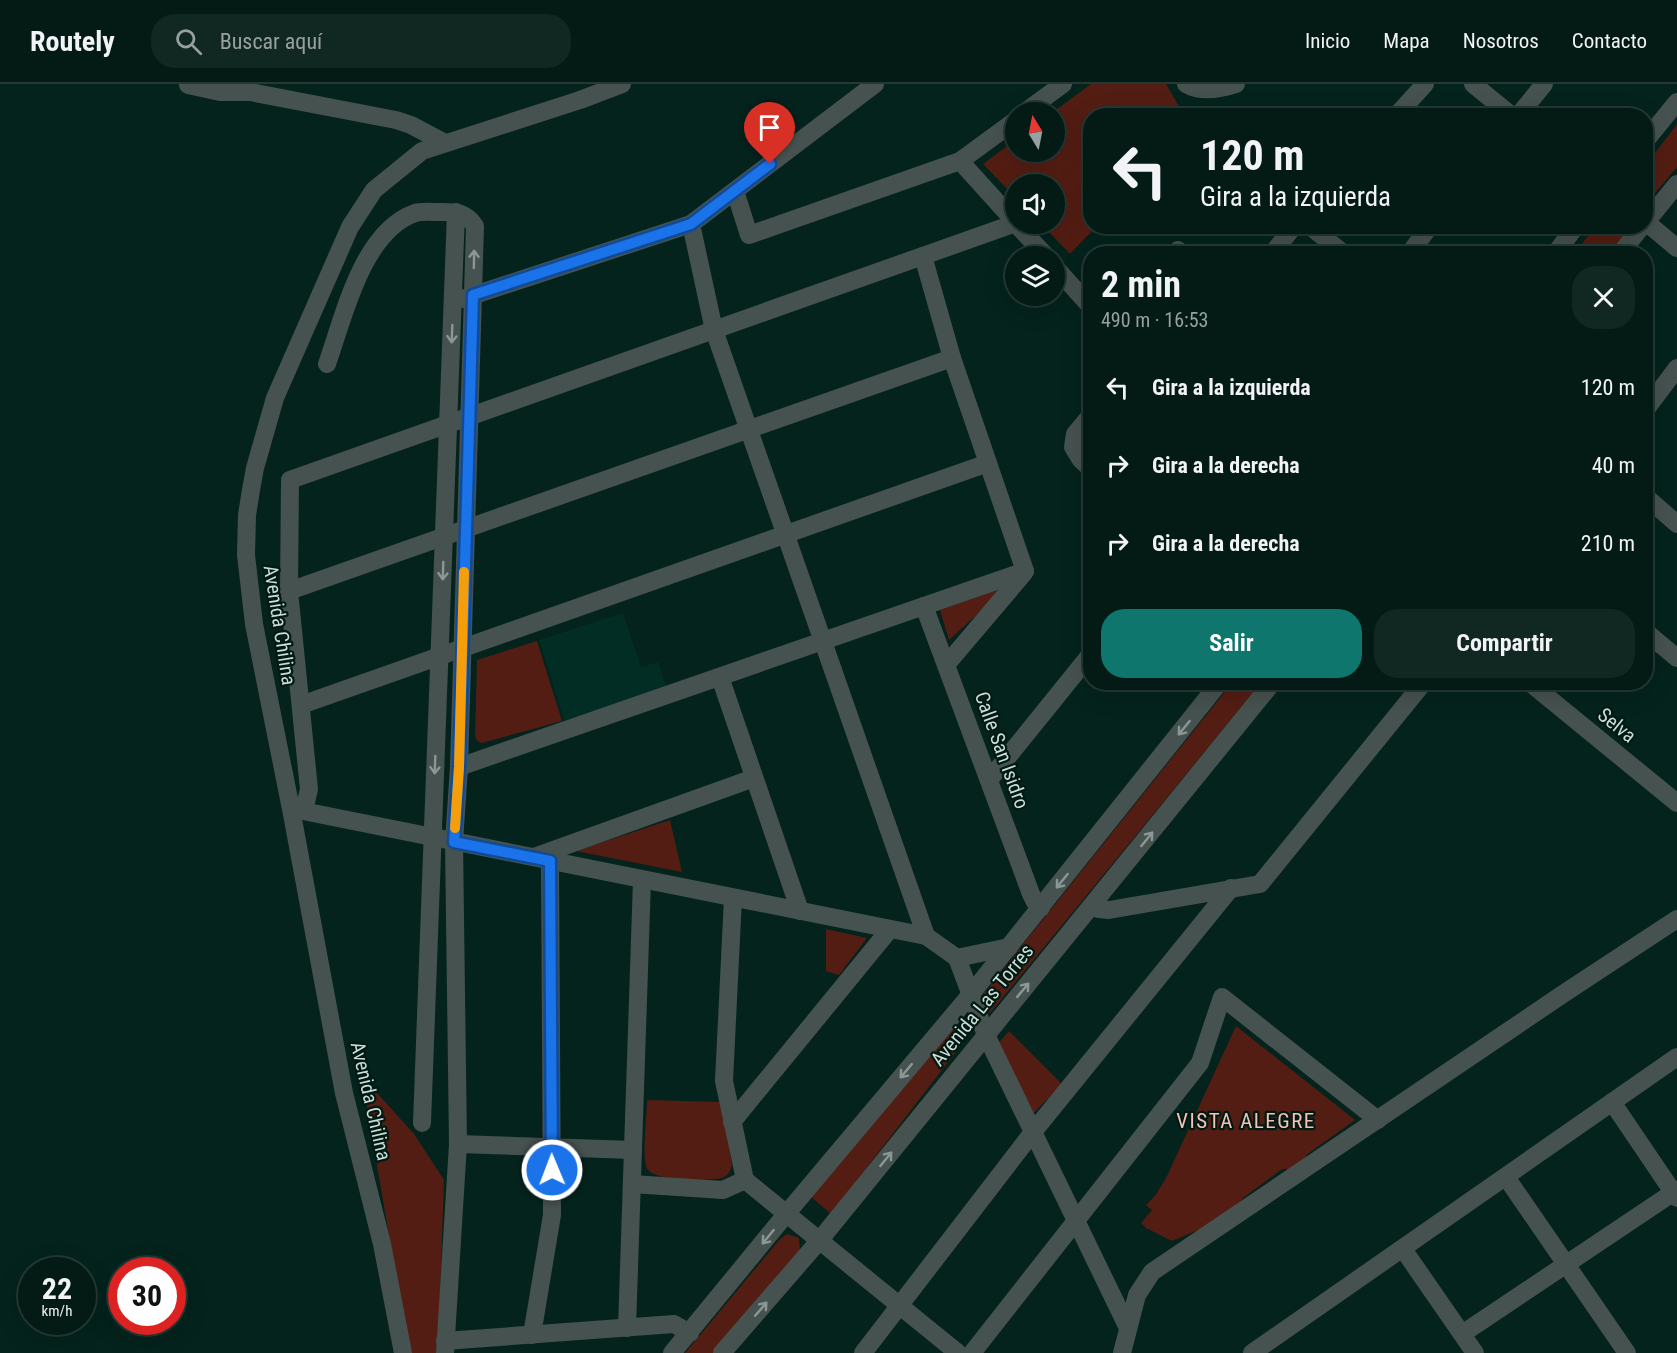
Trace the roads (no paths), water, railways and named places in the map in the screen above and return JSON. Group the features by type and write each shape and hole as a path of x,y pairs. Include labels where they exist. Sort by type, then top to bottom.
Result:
{"street":[{"name":"Avenida Chilina","path":"403,1353 382,1244 344,1093 297,810 254,624 246,555 247,515 255,468 275,398 350,226 374,190 422,151 580,100 622,84"},
{"path":"453,301 691,224 875,84"},
{"path":"1039,102 1063,84"},
{"path":"1186,84 1191,87 1214,90 1236,84"},
{"path":"1403,108 1425,84"},
{"path":"1473,84 1502,108"},
{"path":"1524,108 1544,84"},
{"path":"188,85 220,92 250,92 396,120 411,125 445,143"},
{"path":"1653,131 1677,102"},
{"path":"735,190 749,235 960,161 1005,128"},
{"path":"960,161 1005,211"},
{"path":"1653,213 1677,184"},
{"path":"327,364 359,272 379,240 397,223 417,212 456,212 470,218 475,226 459,767 454,842 458,1144 445,1347 532,1335 674,1324 690,1333"},
{"path":"422,1123 456,212"},
{"path":"691,224 714,330 926,936"},
{"path":"1005,227 290,480 288,591 309,789 297,810 926,936 957,958 986,1035 1128,1328"},
{"path":"1653,228 1677,248"},
{"path":"1026,234 1037,246"},
{"path":"1278,246 1288,234"},
{"path":"1320,234 1334,246"},
{"path":"1626,246 1636,234"},
{"path":"923,256 952,358 1025,571"},
{"path":"1065,278 1083,298"},
{"path":"288,591 952,358"},
{"path":"1653,401 1675,375"},
{"path":"1083,424 1074,434 1073,447 1083,462"},
{"path":"301,705 988,463"},
{"path":"1653,503 1677,524"},
{"path":"459,767 1025,571"},
{"path":"946,665 1025,571"},
{"name":"Calle San Isidro","path":"924,606 1031,894 1041,908"},
{"path":"1653,638 1677,658"},
{"path":"989,780 1083,664"},
{"path":"720,677 800,911"},
{"name":"Avenida Las Torres","path":"672,1353 971,994 1215,690"},
{"name":"Avenida Las Torres","path":"722,1353 819,1241 1268,690"},
{"path":"1092,907 1109,910 1260,884 1418,690"},
{"name":"Selva","path":"1539,690 1677,803"},
{"path":"541,859 754,778"},
{"path":"532,1335 552,1215 541,859"},
{"path":"627,1328 642,880"},
{"path":"863,1353 1033,1132 1231,888"},
{"path":"733,898 724,1081 745,1180 958,1353"},
{"path":"1122,1353 1137,1295 1152,1272 1677,919"},
{"path":"732,1122 890,929"},
{"path":"957,958 1009,947"},
{"path":"972,1353 1200,1063 1222,997 1378,1120"},
{"path":"1252,1353 1677,1057"},
{"path":"1462,1334 1676,1194 1612,1102"},
{"path":"458,1144 633,1150"},
{"path":"1506,1177 1627,1353"},
{"path":"632,1184 723,1190 745,1180"},
{"path":"1403,1249 1475,1353"}],"district":[{"name":"VISTA ALEGRE","path":"1246,1121"}]}
